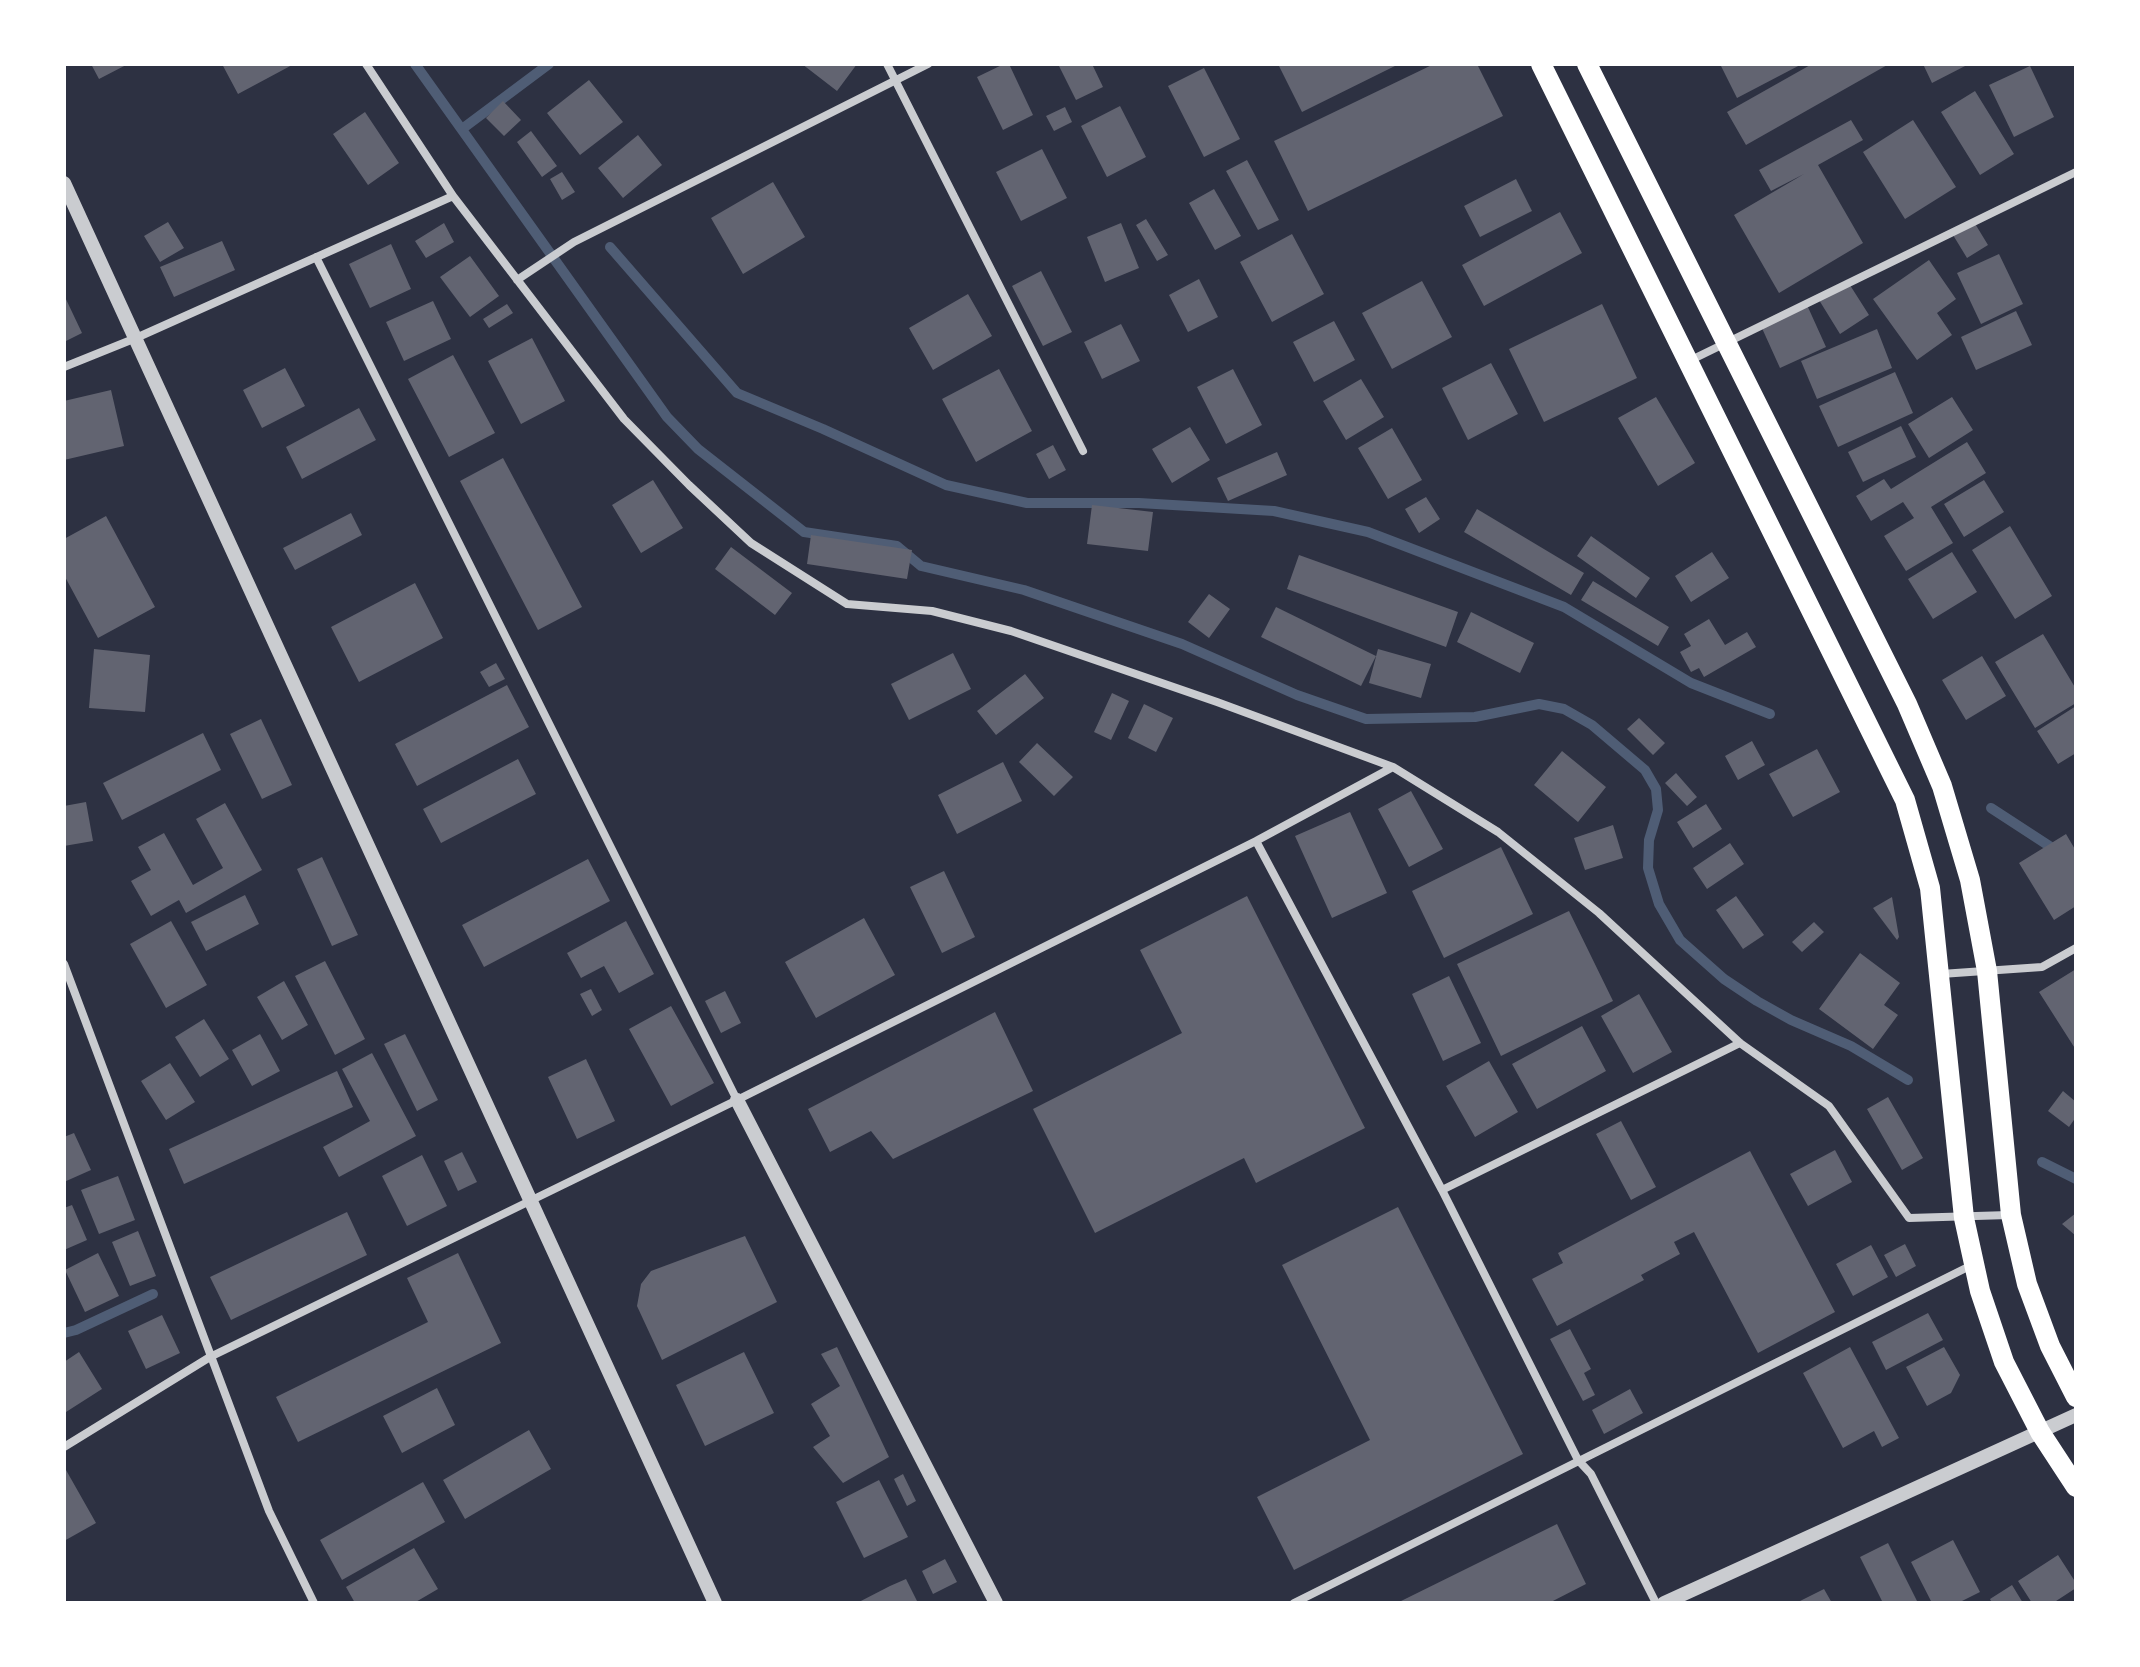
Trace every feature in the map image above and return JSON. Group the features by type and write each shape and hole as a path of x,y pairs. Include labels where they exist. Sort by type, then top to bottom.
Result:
{"main road":[{"path":"1541,64 1905,800 1930,888 1964,1218 1980,1291 2004,1362 2040,1432 2076,1487"},
{"path":"1587,64 1907,704 1942,786 1970,880 1987,971 2011,1215 2027,1284 2050,1346 2076,1397"}],"street":[{"path":"366,64 453,196 624,419 751,543 847,604 932,611 1011,631 1393,767 1498,832 1599,913 1740,1043 1829,1106 1909,1218 2011,1215"},
{"path":"887,64 1083,451"},
{"path":"517,280 574,242 928,64"},
{"path":"1687,362 2076,172"},
{"path":"64,183 715,1603"},
{"path":"64,367 136,338 453,196"},
{"path":"316,257 737,1100 996,1603"},
{"path":"64,1447 210,1357 737,1100 1256,841 1393,767"},
{"path":"1256,841 1442,1190 1578,1460 1591,1474 1656,1603"},
{"path":"1941,974 2042,967 2076,948"},
{"path":"64,964 269,1511 314,1603"},
{"path":"1442,1190 1740,1043"},
{"path":"1294,1603 1974,1264"},
{"path":"1664,1603 2076,1415"}],"building":[{"path":"91,64 128,64 99,79"},
{"path":"222,64 294,64 238,94"},
{"path":"802,64 857,64 837,91"},
{"path":"1009,64 1033,115 1003,130 977,77"},
{"path":"1058,64 1092,64 1103,87 1076,100"},
{"path":"1278,64 1399,64 1302,112"},
{"path":"1434,64 1477,64 1503,116 1308,211 1274,141"},
{"path":"1720,64 1802,64 1737,98"},
{"path":"1812,64 1889,64 1746,145 1727,112"},
{"path":"1923,64 1969,64 1932,83"},
{"path":"2030,66 2054,117 2014,137 1989,85"},
{"path":"1204,68 1240,139 1204,157 1168,86"},
{"path":"589,80 623,122 580,155 547,113"},
{"path":"1975,91 2014,154 1980,175 1941,112"},
{"path":"503,101 521,120 504,136 486,118"},
{"path":"1120,106 1146,157 1107,177 1081,126"},
{"path":"1065,107 1072,122 1054,131 1046,116"},
{"path":"365,112 399,163 368,185 333,134"},
{"path":"1851,120 1863,140 1818,165 1863,243 1779,293 1734,215 1804,174 1771,191 1759,170"},
{"path":"1913,120 1956,187 1905,219 1863,152"},
{"path":"531,131 557,166 542,177 517,142"},
{"path":"638,135 662,165 623,198 598,168"},
{"path":"1042,149 1067,198 1021,221 996,172"},
{"path":"1247,160 1279,220 1258,230 1226,171"},
{"path":"562,172 575,192 562,200 550,179"},
{"path":"1516,179 1532,211 1480,237 1464,206"},
{"path":"773,182 805,237 743,274 711,218"},
{"path":"1214,189 1241,236 1215,250 1189,203"},
{"path":"1560,212 1582,253 1484,306 1462,265"},
{"path":"1146,219 1168,255 1157,261 1136,225"},
{"path":"168,222 184,248 160,262 144,236"},
{"path":"1974,222 1988,245 1967,258 1953,235"},
{"path":"444,223 454,242 426,258 415,241"},
{"path":"1121,223 1139,268 1105,282 1087,237"},
{"path":"1292,234 1324,294 1272,322 1240,262"},
{"path":"222,241 235,270 174,297 160,267"},
{"path":"391,244 411,289 370,308 349,264"},
{"path":"1999,254 2023,304 1981,324 1957,273"},
{"path":"470,256 499,296 470,317 440,277"},
{"path":"1929,260 1956,299 1937,313 1952,335 1917,360 1873,299"},
{"path":"1041,271 1072,332 1043,346 1012,286"},
{"path":"1199,279 1218,317 1188,332 1169,295"},
{"path":"1422,281 1452,337 1392,369 1362,313"},
{"path":"1848,282 1869,315 1840,334 1819,300"},
{"path":"968,294 992,336 933,370 909,328"},
{"path":"64,295 82,333 64,342"},
{"path":"433,301 451,339 404,361 386,322"},
{"path":"507,304 513,313 489,328 483,319"},
{"path":"1602,304 1637,378 1544,422 1509,349"},
{"path":"1807,305 1826,347 1780,368 1761,326"},
{"path":"2016,311 2032,345 1976,370 1961,337"},
{"path":"1334,321 1355,360 1314,382 1293,342"},
{"path":"1121,324 1140,361 1102,379 1084,342"},
{"path":"1877,329 1892,368 1817,399 1801,361"},
{"path":"532,338 565,401 521,424 488,361"},
{"path":"453,355 495,433 449,457 408,379"},
{"path":"1491,363 1518,414 1468,440 1442,388"},
{"path":"285,368 305,406 262,428 243,390"},
{"path":"999,369 1032,431 976,462 942,399"},
{"path":"1233,369 1262,425 1226,444 1197,387"},
{"path":"1895,372 1913,413 1838,447 1819,406"},
{"path":"1361,379 1384,417 1346,440 1323,401"},
{"path":"111,390 124,446 64,460 64,401"},
{"path":"1656,397 1695,463 1658,486 1618,418"},
{"path":"1952,397 1973,430 1929,458 1908,424"},
{"path":"359,408 376,440 302,479 286,447"},
{"path":"1901,426 1916,457 1863,482 1848,452"},
{"path":"1190,427 1210,460 1172,483 1152,449"},
{"path":"1392,428 1422,480 1388,499 1358,448"},
{"path":"1967,442 1986,473 1931,507 1953,543 1906,571 1884,536 1914,518 1903,502 1871,521 1856,496 1884,479 1891,489"},
{"path":"1053,445 1066,470 1049,479 1036,454"},
{"path":"1277,452 1287,475 1228,501 1217,478"},
{"path":"503,458 582,607 538,630 460,481"},
{"path":"653,480 683,528 641,553 612,505"},
{"path":"1984,480 2004,512 1964,537 1944,504"},
{"path":"1426,497 1440,519 1419,533 1405,509"},
{"path":"1092,505 1153,512 1148,551 1087,544"},
{"path":"1477,509 1584,573 1571,595 1464,532"},
{"path":"351,513 362,535 295,570 283,548"},
{"path":"106,516 155,607 98,638 64,575 64,539"},
{"path":"2010,526 2052,596 2015,619 1972,550"},
{"path":"811,535 912,550 907,579 807,564"},
{"path":"1591,536 1650,578 1636,598 1577,556"},
{"path":"731,547 792,593 775,615 715,569"},
{"path":"1712,552 1729,578 1691,602 1675,576"},
{"path":"1952,552 1977,592 1933,619 1908,579"},
{"path":"1299,555 1458,612 1446,647 1287,589"},
{"path":"1593,581 1669,627 1658,646 1581,600"},
{"path":"415,583 443,638 359,682 331,627"},
{"path":"1209,594 1230,609 1209,638 1188,622"},
{"path":"1276,607 1376,656 1361,686 1261,637"},
{"path":"1471,612 1534,643 1520,673 1457,642"},
{"path":"1709,619 1725,645 1747,632 1756,647 1704,677 1699,668 1691,672 1680,652 1691,646 1684,634"},
{"path":"2043,634 2076,689 2076,703 2035,728 1995,662"},
{"path":"94,649 150,655 145,712 89,708"},
{"path":"1378,649 1431,664 1421,698 1369,683"},
{"path":"953,653 971,689 909,720 891,684"},
{"path":"1982,656 2006,696 1966,720 1942,680"},
{"path":"496,663 505,679 489,687 480,672"},
{"path":"1025,674 1044,698 996,735 977,711"},
{"path":"507,685 529,727 417,786 395,744"},
{"path":"1112,693 1129,701 1111,740 1094,732"},
{"path":"1144,704 1173,718 1156,752 1128,738"},
{"path":"2076,706 2076,753 2058,764 2037,731"},
{"path":"1639,718 1665,743 1653,755 1627,729"},
{"path":"261,719 292,785 262,799 230,734"},
{"path":"203,733 221,770 122,820 103,783"},
{"path":"1752,741 1765,765 1738,780 1725,756"},
{"path":"1037,743 1073,777 1054,796 1019,762"},
{"path":"1817,749 1840,792 1793,817 1769,774"},
{"path":"1562,751 1606,787 1578,822 1534,785"},
{"path":"518,759 536,794 441,843 423,809"},
{"path":"1003,762 1022,801 957,834 938,795"},
{"path":"1676,773 1697,797 1687,806 1665,783"},
{"path":"1411,791 1443,849 1409,867 1378,809"},
{"path":"86,802 93,841 64,846 64,806"},
{"path":"225,803 262,870 186,913 179,900 151,916 131,881 151,870 138,847 164,833 193,885 223,868 196,819"},
{"path":"1706,804 1722,829 1693,848 1677,822"},
{"path":"1350,812 1387,893 1332,918 1295,836"},
{"path":"1613,825 1623,858 1585,870 1574,838"},
{"path":"2066,834 2076,851 2076,906 2054,920 2019,863"},
{"path":"1730,843 1744,864 1707,889 1693,868"},
{"path":"1501,847 1533,914 1444,958 1412,891"},
{"path":"322,857 358,935 332,946 297,869"},
{"path":"588,859 610,901 484,967 462,925"},
{"path":"944,871 975,937 942,953 910,887"},
{"path":"245,895 259,924 206,951 191,922"},
{"path":"1247,896 1365,1128 1256,1183 1244,1158 1095,1233 1033,1109 1182,1033 1140,950"},
{"path":"1736,896 1764,935 1743,949 1716,910"},
{"path":"1892,897 1899,937 1897,940 1873,908"},
{"path":"1569,911 1613,1001 1501,1056 1457,964"},
{"path":"864,918 895,975 816,1018 785,962"},
{"path":"171,921 207,985 166,1008 130,944"},
{"path":"626,921 654,974 619,993 604,966 581,978 567,953"},
{"path":"1814,922 1824,932 1802,952 1792,942"},
{"path":"1860,953 1900,983 1884,1005 1898,1015 1873,1049 1819,1009"},
{"path":"325,961 365,1039 335,1055 295,976"},
{"path":"2076,969 2076,1050 2039,992"},
{"path":"1449,976 1481,1043 1443,1061 1412,994"},
{"path":"284,981 308,1025 282,1040 257,997"},
{"path":"591,989 602,1010 592,1016 580,994"},
{"path":"725,991 741,1023 721,1033 705,1001"},
{"path":"1639,994 1672,1052 1633,1073 1601,1016"},
{"path":"671,1006 714,1083 671,1106 629,1029"},
{"path":"995,1012 1033,1091 893,1159 871,1131 830,1152 808,1109"},
{"path":"204,1019 229,1059 200,1077 175,1037"},
{"path":"1582,1026 1606,1071 1537,1109 1512,1064"},
{"path":"260,1034 280,1071 252,1086 232,1050"},
{"path":"405,1034 438,1100 417,1111 384,1044"},
{"path":"372,1053 416,1136 339,1177 323,1147 370,1121 342,1069"},
{"path":"586,1059 615,1121 577,1139 548,1077"},
{"path":"1489,1061 1518,1112 1475,1137 1446,1086"},
{"path":"170,1063 195,1102 166,1120 141,1081"},
{"path":"337,1071 353,1107 184,1184 169,1149"},
{"path":"2063,1091 2076,1102 2076,1117 2069,1127 2048,1111"},
{"path":"1888,1097 1923,1158 1902,1170 1867,1109"},
{"path":"1621,1121 1656,1187 1631,1200 1596,1134"},
{"path":"74,1133 91,1170 64,1182 64,1137"},
{"path":"1835,1150 1852,1182 1808,1206 1790,1174"},
{"path":"1750,1151 1835,1312 1758,1353 1694,1232 1674,1242 1680,1254 1641,1275 1644,1280 1557,1326 1532,1279 1563,1263 1558,1253"},
{"path":"462,1152 477,1182 458,1191 444,1161"},
{"path":"422,1155 447,1206 407,1226 382,1176"},
{"path":"118,1176 135,1220 99,1234 81,1190"},
{"path":"72,1205 87,1240 64,1250 64,1208"},
{"path":"1398,1207 1523,1454 1294,1570 1257,1497 1370,1440 1282,1265"},
{"path":"347,1212 367,1255 231,1320 210,1277"},
{"path":"2076,1213 2076,1236 2062,1224"},
{"path":"138,1231 156,1276 130,1286 112,1242"},
{"path":"745,1236 777,1302 662,1360 637,1306 641,1284 651,1271"},
{"path":"1905,1244 1916,1266 1896,1277 1884,1255"},
{"path":"1871,1245 1888,1277 1853,1296 1836,1264"},
{"path":"98,1253 119,1296 85,1312 65,1270"},
{"path":"458,1253 501,1343 298,1442 276,1397 428,1322 407,1278"},
{"path":"1928,1313 1943,1340 1886,1370 1872,1342"},
{"path":"162,1315 180,1353 146,1369 128,1331"},
{"path":"1570,1329 1591,1369 1584,1373 1595,1395 1583,1401 1550,1339"},
{"path":"837,1347 889,1457 843,1483 813,1447 830,1436 811,1404 840,1386 821,1354"},
{"path":"1850,1347 1899,1438 1882,1447 1874,1431 1843,1448 1803,1373"},
{"path":"1944,1347 1960,1375 1951,1393 1927,1406 1906,1367"},
{"path":"79,1352 102,1389 66,1412 64,1362"},
{"path":"744,1352 774,1413 705,1446 676,1385"},
{"path":"437,1388 455,1425 402,1453 383,1416"},
{"path":"1630,1389 1643,1413 1604,1434 1592,1410"},
{"path":"529,1430 551,1469 465,1519 443,1480"},
{"path":"66,1470 96,1523 64,1541 64,1472"},
{"path":"903,1474 916,1501 907,1506 894,1479"},
{"path":"879,1480 908,1537 864,1558 836,1502"},
{"path":"423,1482 445,1522 342,1580 320,1540"},
{"path":"1557,1524 1586,1584 1549,1603 1397,1603"},
{"path":"1953,1540 1980,1592 1958,1603 1932,1603 1911,1562"},
{"path":"1888,1543 1918,1603 1883,1603 1860,1557"},
{"path":"414,1548 438,1589 414,1603 355,1603 346,1587"},
{"path":"2058,1555 2076,1588 2053,1603 2032,1603 2018,1581"},
{"path":"945,1559 957,1582 933,1594 922,1571"},
{"path":"906,1579 918,1603 857,1603 890,1586"},
{"path":"2012,1585 2023,1603 1992,1603 1990,1599"},
{"path":"1824,1589 1832,1603 1796,1603"}],"waterway":[{"path":"415,64 667,417 698,449 804,532 897,546 921,566 1024,590 1182,644 1297,695 1366,719 1475,717 1539,704 1564,709 1592,725 1645,770 1656,789 1658,810 1649,840 1648,868 1659,904 1680,940 1724,979 1757,1001 1791,1020 1851,1046 1908,1080"},
{"path":"462,129 549,64"},
{"path":"610,247 737,393 946,485 1027,503 1139,503 1274,511 1368,532 1564,607 1691,683 1770,714"},
{"path":"1991,808 2057,851"},
{"path":"2042,1162 2076,1179"},
{"path":"64,1333 153,1294"}]}
